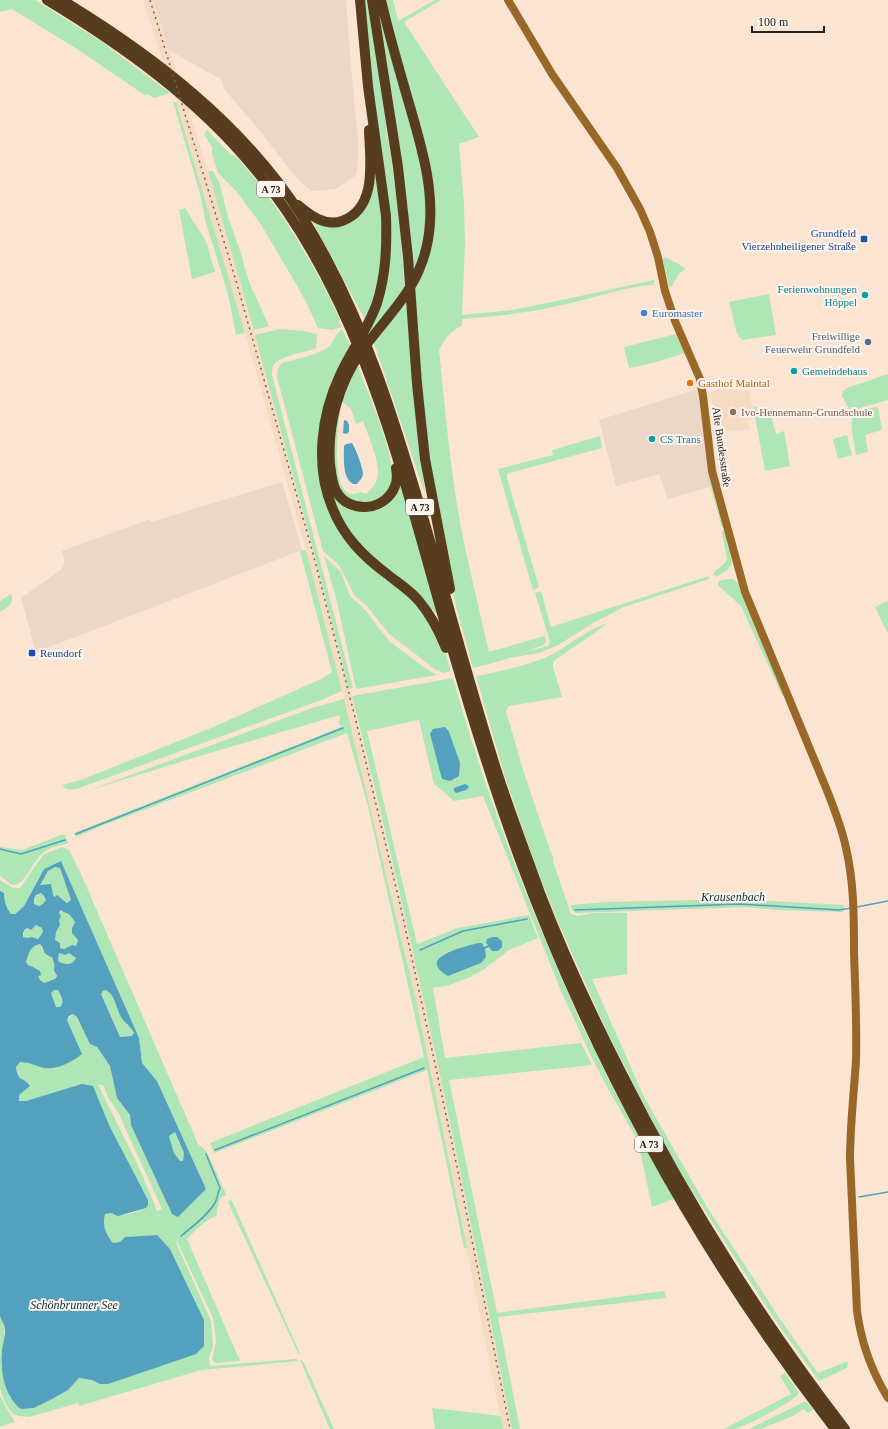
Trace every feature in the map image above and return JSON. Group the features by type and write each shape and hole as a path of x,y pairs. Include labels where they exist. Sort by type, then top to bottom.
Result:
{"highway":[{"name":"A 73","path":"47,0 75,17 142,63 193,106 248,161 273,192 294,223 355,328"},
{"name":"A 73","path":"62,0 137,49 188,89 209,108 246,145 286,194 319,246 336,278 405,456 498,773 518,832 556,932 604,1038 649,1126 715,1242 776,1334 845,1429"},
{"path":"360,0 368,86 386,216 385,268 382,285 372,316 339,376 332,395 324,431 323,470 332,508 347,536 368,559 404,586 418,600 433,620 460,679"},
{"path":"372,0 398,167 408,257 416,384 425,459 442,553 454,605 457,637"},
{"path":"381,0 386,25 424,159 430,192 430,226 422,262 409,290 397,308 361,353 340,392 334,411 330,447 331,471 336,491 347,502 361,508 372,506 386,499 395,486 397,478 394,448"},
{"path":"286,194 304,211 324,221 333,223 341,221 357,212 367,195 369,183 368,86"},
{"name":"A 73","path":"376,381 460,679 508,826 534,898 576,997 617,1083 663,1170 709,1248 770,1340 835,1429"}],"main road":[{"name":"Alte Bundesstraße","path":"508,0 552,74 617,168 640,209 650,232 665,291 675,321 700,379 710,458 716,490 745,592 838,818 846,847 852,885 856,987 856,1059 850,1139 857,1311 858,1323 870,1363 888,1398"}],"shaded area":[{"path":"143,0 154,0 208,171 254,330 352,696 416,963 463,1179 512,1429 503,1429 416,1000 342,691 306,550 245,333 176,102"},
{"path":"154,0 346,0 359,152 356,175 336,189 311,191 294,175 260,131 224,89 222,80 170,51"},
{"path":"698,389 720,484 668,499 659,474 616,486 599,420"},
{"name":"Ivo-Hennemann-Grundschule","path":"717,389 749,391 752,404 752,420 748,421 749,429 715,433 711,393"},
{"path":"282,482 302,550 36,652 21,598 62,569 64,558 62,551 150,519 151,522"}],"green space":[{"path":"0,0 35,0 102,42 170,93 154,98 147,94 146,96 77,49 12,9 0,12"},
{"path":"363,0 367,0 387,125 386,129 398,210 405,292 371,334 368,330 385,286 376,118"},
{"path":"384,0 393,0 398,21 435,0 441,0 404,22 479,137 459,144 464,203 465,245 462,315 512,310 654,280 654,285 623,290 544,309 462,319 462,326 448,335 439,350 450,457 458,512 470,572 489,652 545,636 546,642 544,645 525,652 548,646 550,642 535,593 541,591 551,627 709,576 709,579 624,607 595,622 558,645 539,653 509,658 473,668 446,562 425,438 415,287 434,213"},
{"path":"378,9 423,167 427,190 427,237 413,277 407,210 389,76"},
{"path":"173,102 176,102 245,333 236,335 228,294 206,223 199,190"},
{"path":"207,130 231,155 236,156 259,184 282,216 332,302 340,320 338,321 342,327 332,330 318,328 306,302 260,223 236,191 218,173 212,154 212,147 204,134"},
{"path":"376,169 383,225 381,273 365,320 312,220 346,223 372,184"},
{"path":"208,171 213,171 219,182 228,217 250,284 269,326 254,330"},
{"path":"185,208 206,241 215,272 192,279 179,210"},
{"path":"665,257 686,268 678,275 672,286 669,287 663,260"},
{"path":"769,294 776,335 742,340 737,334 729,302"},
{"path":"406,299 416,419 425,492 373,340"},
{"path":"279,329 304,331 317,334 316,348 286,357 276,362 272,369 272,375 353,688 349,689 255,335"},
{"path":"342,329 351,347 335,375 333,519 409,595 429,618 445,651 451,671 443,673 436,670 388,633 367,606 355,596 339,565 323,551 277,377 278,368 282,363 306,357 324,350 331,344"},
{"path":"676,334 685,353 653,363 629,368 624,347"},
{"path":"357,364 386,443 393,474 392,485 388,493 381,500 358,504 340,492 332,453 337,411 340,413 337,448 339,478 344,488 351,494 361,492 366,494 374,486 377,479 378,466 363,421 356,424 351,409 340,400"},
{"path":"888,374 888,400 850,411 842,396 843,391 847,388"},
{"path":"753,406 778,414 771,416 776,434 784,431 790,466 765,471"},
{"path":"878,407 882,430 865,435 868,452 856,455 852,418 859,411"},
{"path":"847,435 852,455 838,459 833,439"},
{"path":"600,436 602,448 509,473 507,475 539,587 533,590 498,469 553,455 552,450"},
{"path":"709,472 724,526 722,528 708,477"},
{"path":"400,479 438,616 419,595 356,542 343,523 332,496 335,495 369,510"},
{"path":"723,531 725,531 732,562 726,571 716,577 713,574 727,559"},
{"path":"306,550 342,691 324,699 83,787 68,789 62,785 81,780 211,728 321,679 332,672 300,551"},
{"path":"324,556 341,572 350,596 366,611 389,641 425,668 437,675 356,689 337,602"},
{"path":"733,579 738,583 746,606 784,695 782,695 741,606 718,585 719,581"},
{"path":"11,594 11,603 0,612 0,601"},
{"path":"888,601 888,632 887,632 875,607"},
{"path":"608,623 553,662 553,667 562,697 509,706 506,711 523,770 552,856 554,857 553,861 571,914 578,916 593,913 627,913 627,974 592,979 644,1097 707,1207 780,1319 818,1373 848,1361 847,1368 819,1381 773,1317 673,1161 608,1034 558,922 535,864 505,777 476,676 514,668 542,659 558,651 593,629"},
{"path":"453,678 476,755 502,830 546,942 578,1017 599,1060 630,1120 674,1199 652,1207 638,1141 593,1060 561,991 483,796 454,801 434,784 419,720 367,731 417,944 458,928 529,915 538,938 509,950 483,970 468,978 449,985 433,988 445,1058 581,1043 592,1065 449,1080 497,1313 664,1291 666,1298 498,1317 520,1429 512,1429 417,970 375,787 352,696","holes":["478,943 484,947 488,945 498,951 489,947 485,949 481,963 448,976 441,956 447,952"]},
{"path":"344,699 416,1000 467,1248 464,1248 427,1070 214,1153 210,1143 424,1057 367,802 347,733 101,826 76,837 74,833 343,726 339,725 340,715 90,790 315,707"},
{"path":"61,835 65,835 68,843 46,850 36,860 21,882 12,885 0,876 0,847 22,850"},
{"path":"62,847 69,850 81,874 198,1144 207,1152 226,1194 218,1202 217,1215 201,1226 187,1239 240,1361 216,1363 212,1360 216,1341 213,1318 176,1239 177,1245 211,1321 213,1346 209,1358 210,1366 296,1359 298,1361 201,1370 79,1406 78,1403 29,1417 19,1416 12,1413 6,1405 0,1389 0,1316 5,1328 1,1365 10,1398 34,1408 68,1390 79,1378 92,1380 100,1384 204,1346 204,1320 170,1249 157,1235 125,1237 120,1242 113,1243 108,1236 104,1226 105,1214 111,1213 124,1215 133,1213 146,1208 148,1200 110,1127 98,1097 19,1101 19,1095 30,1086 20,1077 16,1067 20,1062 26,1062 45,1068 67,1020 73,1014 77,1017 90,1043 97,1047 110,1066 117,1098 130,1115 131,1125 172,1214 206,1189 157,1081 142,1063 139,1038 61,861 44,869 24,906 14,914 11,914 4,902 4,893 0,891 0,880 13,888 20,888 43,855","holes":["98,1084 104,1086 107,1096 119,1114 162,1209 157,1211 137,1163"]},
{"path":"55,867 60,868 71,900 67,903 60,897 55,897 52,895 47,884 42,886 40,885 48,871"},
{"path":"41,893 46,900 43,905 39,906 34,904 34,900 36,896"},
{"path":"737,899 844,905 843,912 777,910 747,907 576,913 570,905 607,902"},
{"path":"59,910 70,915 75,922 72,928 78,940 76,946 72,945 64,949 60,948 55,940 58,929"},
{"path":"36,925 42,928 43,932 38,939 23,937 25,929"},
{"path":"40,944 46,956 52,957 56,971 55,979 44,983 40,980 33,967 28,965 26,962 32,948"},
{"path":"59,953 65,955 69,953 76,958 70,964 63,963 58,961"},
{"path":"54,990 58,990 61,997 62,1003 60,1007 56,1007 51,993"},
{"path":"106,990 109,991 127,1025 133,1030 133,1036 120,1037 101,994"},
{"path":"175,1132 184,1153 183,1161 180,1161 174,1153 169,1136"},
{"path":"229,1200 232,1201 299,1351 299,1355 228,1202"},
{"path":"300,1360 303,1361 334,1429 330,1429"},
{"path":"785,1373 799,1393 795,1397 779,1408 748,1424 734,1429 724,1429 791,1394 780,1376"},
{"path":"0,1396 14,1422 0,1427"},
{"path":"806,1401 813,1409 809,1413 803,1409 793,1416 761,1429 749,1429"},
{"path":"432,1408 501,1416 503,1429 435,1429"}],"water":[{"path":"344,420 347,421 349,425 349,432 346,434 343,433"},
{"path":"352,443 359,458 363,473 362,478 357,484 353,484 349,481 344,467 344,446"},
{"path":"445,727 449,732 460,763 459,776 450,781 442,779 430,734 433,729"},
{"path":"465,784 469,787 466,790 456,793 454,791 454,788"},
{"name":"Schönbrunner See","path":"61,861 139,1038 142,1063 157,1081 206,1189 178,1217 172,1214 131,1125 130,1115 117,1098 110,1066 97,1047 90,1044 77,1017 73,1014 69,1016 67,1020 82,1054 74,1060 54,1068 44,1068 29,1063 20,1062 16,1067 18,1075 30,1086 19,1095 19,1101 26,1101 82,1084 93,1086 110,1127 148,1200 148,1205 146,1208 118,1216 111,1213 105,1214 104,1226 108,1236 113,1243 120,1242 125,1237 157,1235 170,1249 204,1320 204,1346 196,1354 108,1384 100,1384 92,1380 79,1378 68,1390 52,1399 34,1408 21,1409 7,1391 2,1368 2,1349 5,1326 0,1316 0,891 4,893 4,899 9,911 11,914 15,914 24,906 44,869","holes":["55,867 60,868 71,900 67,903 57,895 55,897 53,895 51,884 40,885 48,871","41,893 46,900 39,906 34,904 36,895","60,910 70,915 75,922 72,928 72,933 78,940 76,946 72,945 64,949 60,948 60,943 55,940 56,932 60,925 59,920 61,916 59,913","36,925 42,928 43,932 38,939 23,937 25,929 28,928 31,930","40,944 46,955 52,957 54,970 57,976 55,979 44,983 38,976 41,975 40,971 28,965 26,962 30,950 34,946","59,953 65,955 69,953 76,958 70,964 58,961","54,990 58,990 62,1001 60,1007 56,1007 51,993","106,990 111,994 121,1017 134,1033 132,1036 120,1037 101,994 103,991","175,1132 184,1153 183,1161 180,1161 174,1153 169,1136"]},
{"path":"497,937 502,941 502,947 498,951 492,951 489,947 485,949 486,957 481,963 448,976 439,969 437,963 439,958 445,954 478,943 482,943 484,947 488,945 486,943 487,939"}],"waterway":[{"path":"76,834 343,728"},
{"path":"0,849 21,854 65,840"},
{"name":"Krausenbach","path":"857,907 888,901"},
{"name":"Krausenbach","path":"575,910 740,904 839,910 851,908"},
{"path":"420,950 463,931 527,919"},
{"path":"215,1150 424,1068"},
{"path":"181,1236 204,1217 212,1208 217,1199 220,1188 206,1154"},
{"path":"859,1197 888,1192"}],"railway":[{"path":"150,0 237,284 311,546 355,717 400,904 434,1059 510,1429"}],"place":[{"name":"Grundfeld Vierzehnheiligener Straße","path":"864,239"},
{"name":"Ferienwohnungen Höppel","path":"865,295"},
{"name":"Euromaster","path":"644,313"},
{"name":"Freiwillige Feuerwehr Grundfeld","path":"868,342"},
{"name":"Gemeindehaus","path":"794,371"},
{"name":"Gasthof Maintal","path":"690,383"},
{"name":"Ivo-Hennemann-Grundschule","path":"733,412"},
{"name":"CS Trans","path":"652,439"},
{"name":"Reundorf","path":"32,653"}]}
